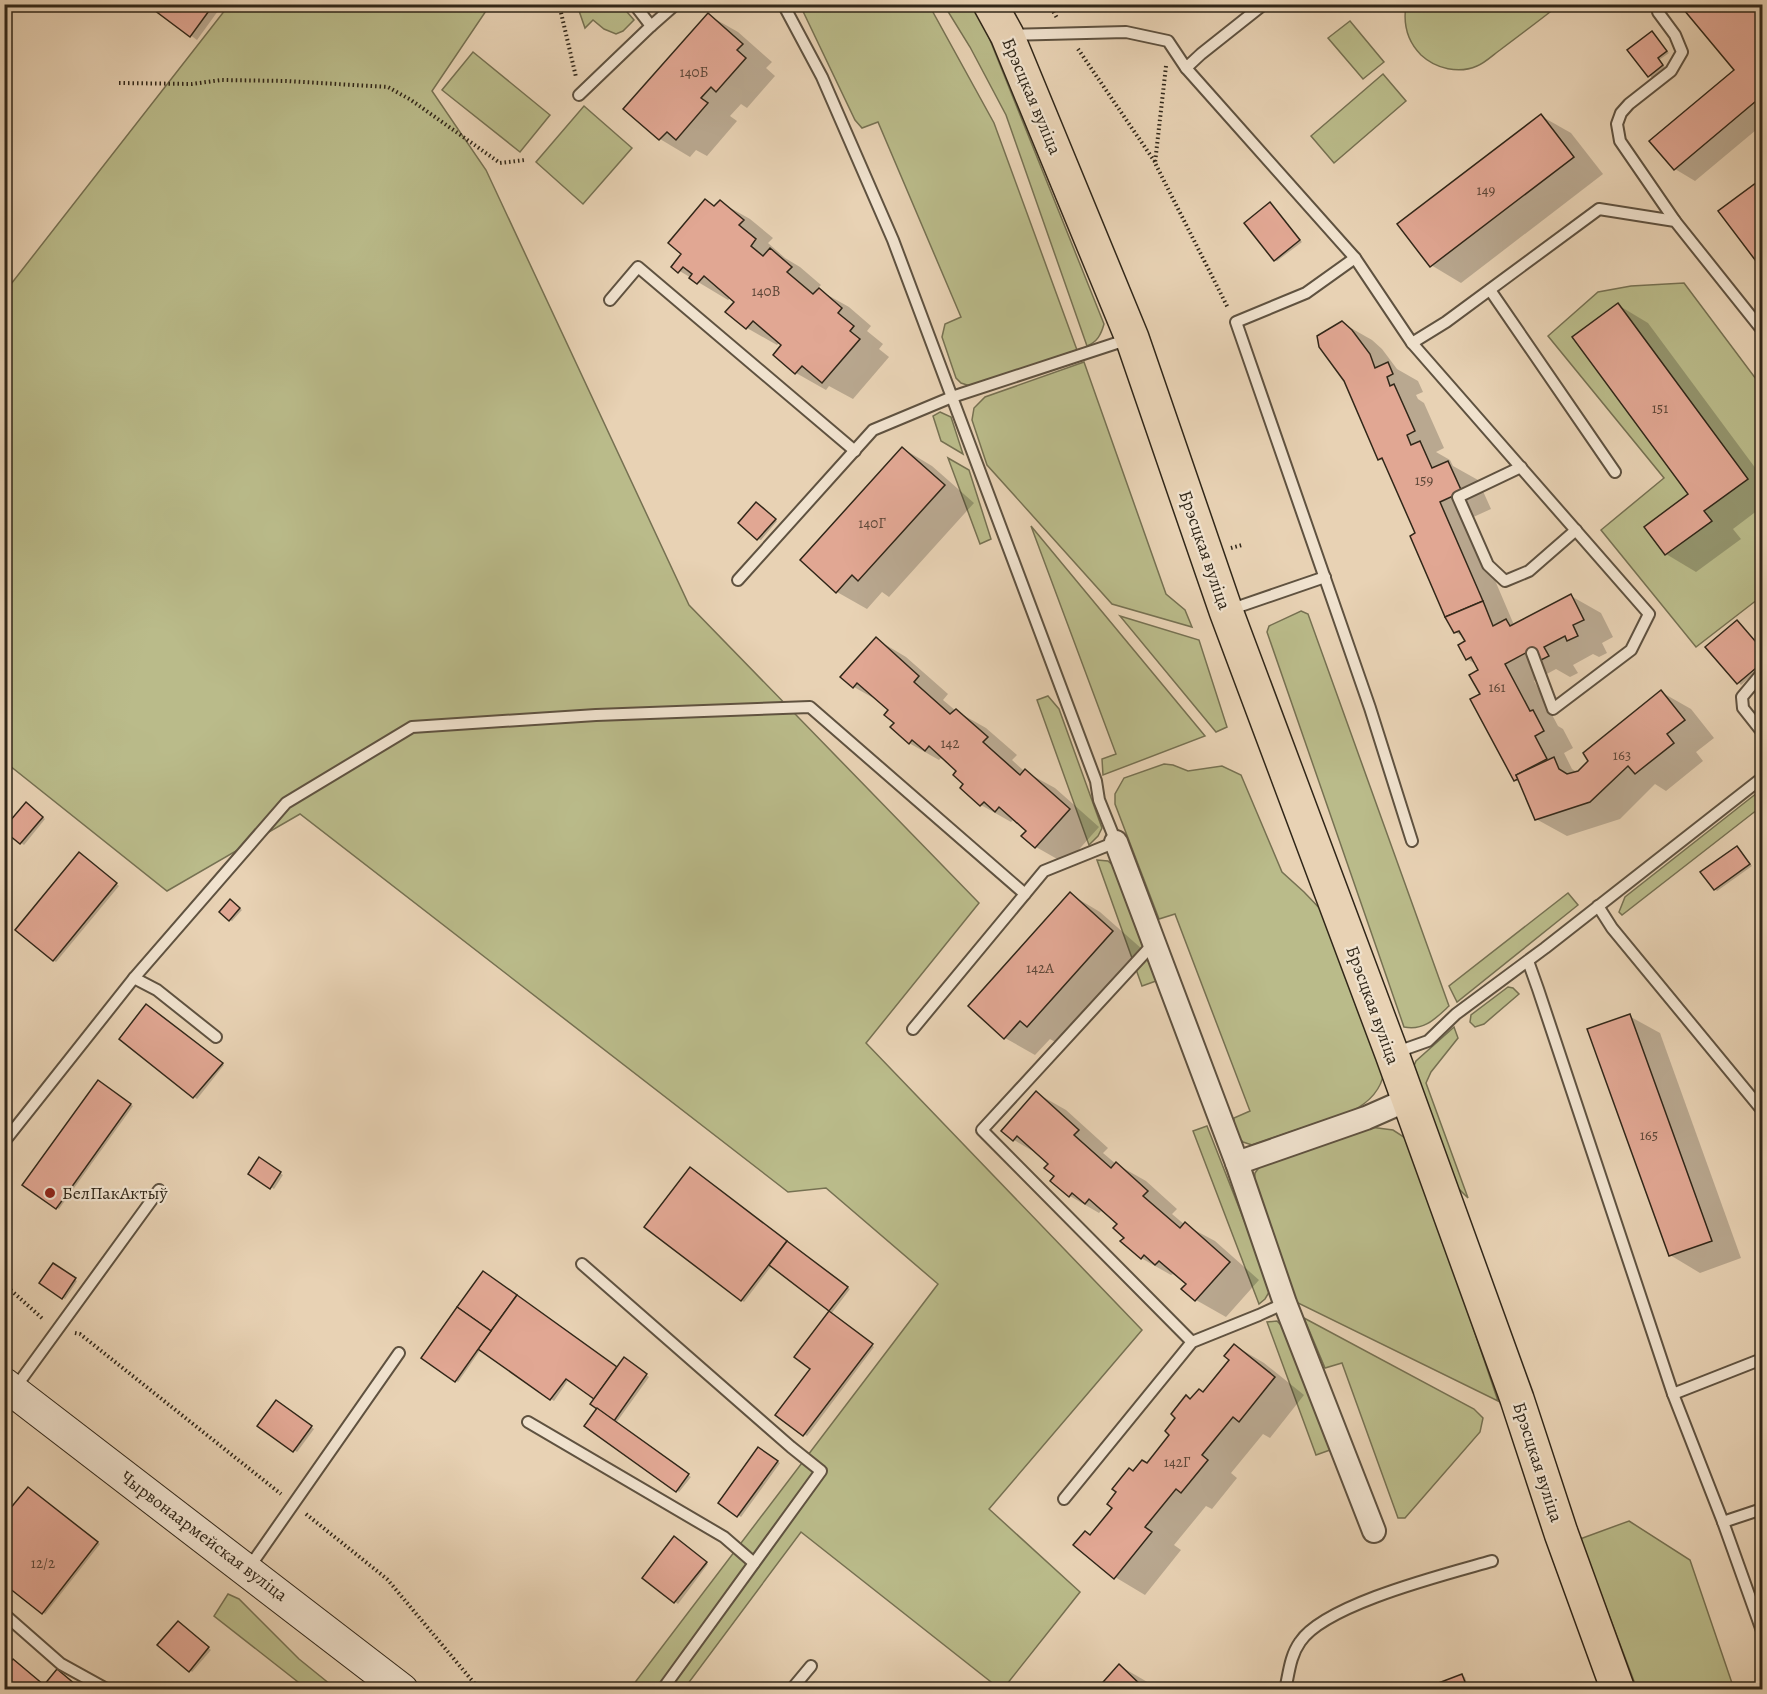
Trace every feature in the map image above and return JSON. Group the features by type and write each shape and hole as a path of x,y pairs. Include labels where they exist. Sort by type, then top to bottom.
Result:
{"main road":[{"name":"Брэсцкая вуліца","path":"990,4 1007,35 1132,338 1226,611 1392,1053 1407,1100 1519,1405 1618,1689"}],"street":[{"path":"1116,842 1237,1163 1285,1303 1374,1531"},
{"path":"1237,1163 1366,1118 1407,1100"},
{"name":"Чырвонаармейская вуліца","path":"9,1387 402,1689"}],"lane":[{"path":"634,4 651,26"},
{"path":"579,95 676,4"},
{"path":"783,4 822,77 893,240 1092,770 1099,800 1116,842 1044,871 913,1029"},
{"path":"1186,68 1264,4"},
{"path":"1657,4 1658,12 1675,35 1682,52 1671,71 1621,113 1617,124 1620,141 1675,221 1762,330"},
{"path":"1007,35 1126,32 1168,41 1186,68 1355,258 1412,343 1649,614 1631,650 1552,709 1532,653"},
{"path":"1412,343 1446,322 1599,209 1675,221"},
{"path":"1355,258 1306,293 1236,322 1370,708 1412,841"},
{"path":"610,300 638,267 855,451"},
{"path":"1490,290 1615,472"},
{"path":"738,580 873,430 952,397 1132,338"},
{"path":"1521,467 1458,497 1488,565 1505,581 1529,571 1576,530"},
{"path":"1226,611 1325,577"},
{"path":"1762,673 1742,697 1743,708 1762,732"},
{"path":"4,1142 134,978 286,803 412,727 596,715 810,707 1025,894"},
{"path":"1392,1053 1428,1041 1456,1014 1528,961 1762,778"},
{"path":"1598,906 1612,928 1762,1110"},
{"path":"1153,944 982,1130 1192,1342"},
{"path":"1528,961 1673,1394 1723,1522 1762,1631"},
{"path":"134,978 157,990 216,1037"},
{"path":"9,1387 57,1330 159,1190"},
{"path":"582,1264 821,1471 662,1689"},
{"path":"1064,1499 1192,1342 1259,1316 1285,1303"},
{"path":"248,1570 399,1353"},
{"path":"1673,1394 1762,1359"},
{"path":"528,1422 724,1536 754,1563"},
{"path":"1723,1522 1762,1509"},
{"path":"1285,1689 1292,1657 1301,1640 1315,1626 1339,1612 1416,1582 1492,1561"},
{"path":"4,1614 62,1664 108,1689"},
{"path":"791,1689 811,1666"}],"path":[{"path":"559,4 579,95"},
{"path":"1049,4 1155,163 1236,322"},
{"path":"1155,163 1168,41"},
{"path":"119,83 192,84 221,80 388,87 411,100 500,163 525,160"},
{"path":"4,1284 57,1330 80,1334 387,1579 480,1689"}],"green space":[{"path":"1406,4 1559,5 1483,63 1463,70 1455,70 1434,64 1416,50 1407,32"},
{"path":"229,5 490,5 432,91 486,170 689,605 979,903 866,1043 1142,1330 989,1509 1080,1592 1003,1689 1000,1689 801,1532 684,1689 630,1689 938,1284 826,1188 788,1192 300,814 167,891 5,762 4,293"},
{"path":"577,5 621,5 634,20 623,31 616,34 604,29 593,20 585,28"},
{"path":"800,5 929,5 994,123 1077,350 970,386 961,383 956,378 942,337 945,324 961,317 878,122 862,128 855,120"},
{"path":"944,5 974,5 982,20 1104,324 1098,338 1087,346 1006,115 970,47"},
{"path":"1350,21 1384,62 1363,79 1328,38"},
{"path":"473,52 550,115 520,152 442,90"},
{"path":"1383,74 1406,101 1334,163 1311,136"},
{"path":"584,106 632,148 583,204 536,162"},
{"path":"1684,283 1762,387 1762,596 1696,647 1601,530 1664,478 1548,336 1598,292 1631,286"},
{"path":"1084,362 1166,594 1185,610 1192,627 1112,604 987,465 972,420 974,408 985,397"},
{"path":"940,412 951,417 963,454 941,441 933,416"},
{"path":"948,458 969,470 991,539 980,544"},
{"path":"1031,526 1205,736 1103,775 1102,759 1116,754"},
{"path":"1301,611 1308,614 1449,1006 1423,1026 1404,1027 1267,632 1269,626"},
{"path":"1120,616 1199,640 1227,727 1216,732"},
{"path":"1048,696 1059,709 1102,828 1089,845 1037,700"},
{"path":"1164,764 1188,771 1222,766 1241,775 1282,872 1325,914 1384,1072 1380,1085 1373,1095 1352,1111 1252,1145 1243,1142 1234,1133 1234,1118 1250,1111 1175,914 1159,919 1115,804 1115,794 1124,778"},
{"path":"1762,789 1762,806 1622,915 1619,912 1625,897"},
{"path":"1097,860 1108,861 1117,869 1156,981 1142,986"},
{"path":"1568,893 1578,905 1457,1002 1449,986"},
{"path":"1508,987 1513,988 1519,994 1484,1024 1475,1027 1470,1022 1471,1015"},
{"path":"1454,1027 1458,1038 1431,1072 1426,1083 1468,1198 1449,1179 1411,1073 1416,1061"},
{"path":"1207,1126 1271,1289 1259,1304 1193,1131"},
{"path":"1370,1127 1393,1130 1410,1141 1498,1401 1296,1302 1254,1185 1255,1173 1263,1162"},
{"path":"1304,1318 1474,1409 1483,1418 1480,1432 1405,1518 1398,1518 1342,1363 1325,1368"},
{"path":"1277,1321 1284,1328 1330,1450 1316,1455 1267,1322"},
{"path":"1629,1521 1690,1560 1734,1689 1637,1689 1580,1539"},
{"path":"228,1594 239,1599 299,1659 336,1689 307,1689 214,1616"}],"building":[{"path":"146,4 214,4 190,37"},
{"path":"1679,4 1762,4 1762,96 1674,170 1649,141 1734,70"},
{"path":"708,13 743,44 737,50 746,58 716,92 711,87 701,98 708,103 676,140 667,132 659,140 623,109"},
{"path":"1652,31 1667,51 1658,58 1663,65 1648,77 1627,50"},
{"path":"1541,114 1574,157 1430,267 1397,224"},
{"path":"1760,180 1762,184 1762,269 1718,211"},
{"path":"705,199 714,206 720,200 744,220 739,225 756,239 751,246 763,256 770,248 792,267 787,272 813,294 819,288 842,308 838,313 854,326 850,331 860,339 822,383 802,366 795,374 773,355 781,345 753,321 746,329 725,312 734,302 704,276 697,284 689,278 692,274 683,267 678,273 671,267 681,254 668,243"},
{"path":"1270,202 1300,240 1274,261 1244,223"},
{"path":"1618,303 1748,479 1704,511 1712,521 1665,555 1644,527 1688,494 1572,337"},
{"path":"1342,321 1352,330 1370,354 1375,368 1388,362 1393,374 1387,377 1390,386 1394,384 1415,431 1407,435 1411,445 1420,441 1432,468 1448,461 1462,492 1440,502 1483,601 1445,617 1410,536 1415,533 1382,458 1378,460 1344,381 1319,347 1317,336"},
{"path":"902,447 945,485 858,581 852,575 836,593 800,560"},
{"path":"756,502 776,519 757,540 738,523"},
{"path":"1571,594 1584,620 1573,625 1578,636 1567,641 1565,636 1544,647 1549,656 1539,661 1533,649 1505,664 1530,711 1533,710 1544,731 1535,736 1547,759 1516,775 1518,779 1514,781 1470,699 1480,694 1469,675 1478,670 1471,657 1466,660 1458,645 1465,641 1459,631 1454,633 1445,617 1483,601 1493,626 1506,619 1510,626"},
{"path":"1737,620 1762,649 1762,663 1737,684 1705,647"},
{"path":"876,637 919,676 914,682 950,714 956,709 988,737 983,742 1020,775 1025,769 1070,809 1035,848 1021,836 1026,831 999,807 995,812 984,802 980,806 960,788 963,784 953,775 956,771 929,746 925,751 912,740 909,744 890,727 894,723 884,715 888,710 857,683 853,688 840,677"},
{"path":"1661,690 1685,720 1667,734 1674,743 1635,774 1628,766 1590,802 1535,820 1516,775 1554,757 1559,769 1567,774 1578,771 1588,761 1583,753"},
{"path":"26,802 43,817 20,844 4,831 4,828"},
{"path":"1737,846 1750,864 1714,890 1700,872"},
{"path":"79,852 117,883 53,961 15,930"},
{"path":"1070,892 1113,931 1027,1027 1020,1021 1004,1039 968,1006"},
{"path":"230,899 240,908 229,921 219,912"},
{"path":"146,1004 223,1063 193,1098 119,1039"},
{"path":"1630,1014 1712,1241 1669,1256 1587,1029"},
{"path":"98,1080 131,1104 56,1209 22,1185"},
{"path":"1036,1091 1079,1130 1074,1135 1111,1168 1116,1162 1148,1191 1143,1196 1180,1228 1185,1222 1230,1262 1195,1301 1181,1289 1186,1284 1159,1261 1155,1265 1144,1255 1141,1259 1120,1241 1124,1238 1113,1228 1117,1224 1089,1199 1085,1204 1072,1193 1069,1197 1050,1181 1054,1176 1044,1168 1048,1164 1017,1136 1013,1141 1001,1131"},
{"path":"259,1157 281,1172 270,1189 248,1174"},
{"path":"690,1167 787,1241 741,1301 644,1227"},
{"path":"787,1241 848,1287 829,1311 769,1265"},
{"path":"53,1263 76,1278 62,1299 39,1283"},
{"path":"483,1271 517,1295 491,1331 457,1307"},
{"path":"517,1295 617,1367 594,1399 566,1379 550,1400 478,1349"},
{"path":"457,1307 491,1331 455,1382 421,1358"},
{"path":"829,1311 873,1344 803,1436 775,1415 810,1369 794,1357"},
{"path":"1234,1344 1275,1377 1239,1422 1233,1417 1202,1455 1208,1460 1181,1493 1176,1489 1145,1527 1152,1532 1114,1579 1073,1545 1085,1531 1090,1535 1112,1508 1107,1504 1116,1492 1112,1489 1129,1468 1133,1471 1142,1460 1147,1463 1169,1435 1165,1431 1175,1418 1171,1414 1186,1395 1190,1399 1199,1389 1203,1392 1229,1360 1224,1356"},
{"path":"624,1357 647,1374 614,1421 590,1404"},
{"path":"276,1400 312,1426 293,1452 257,1426"},
{"path":"597,1408 689,1474 676,1492 584,1426"},
{"path":"758,1447 778,1461 737,1517 718,1503"},
{"path":"28,1487 98,1542 42,1614 4,1584 4,1516"},
{"path":"674,1536 707,1562 674,1603 642,1578"},
{"path":"178,1621 209,1647 189,1672 157,1645"},
{"path":"13,1659 44,1685 57,1669 82,1690 4,1690 4,1669"},
{"path":"1119,1664 1146,1690 1096,1690"},
{"path":"1462,1674 1468,1690 1420,1690"}],"place":[{"name":"БелПакАктыў","path":"50,1193"}]}
